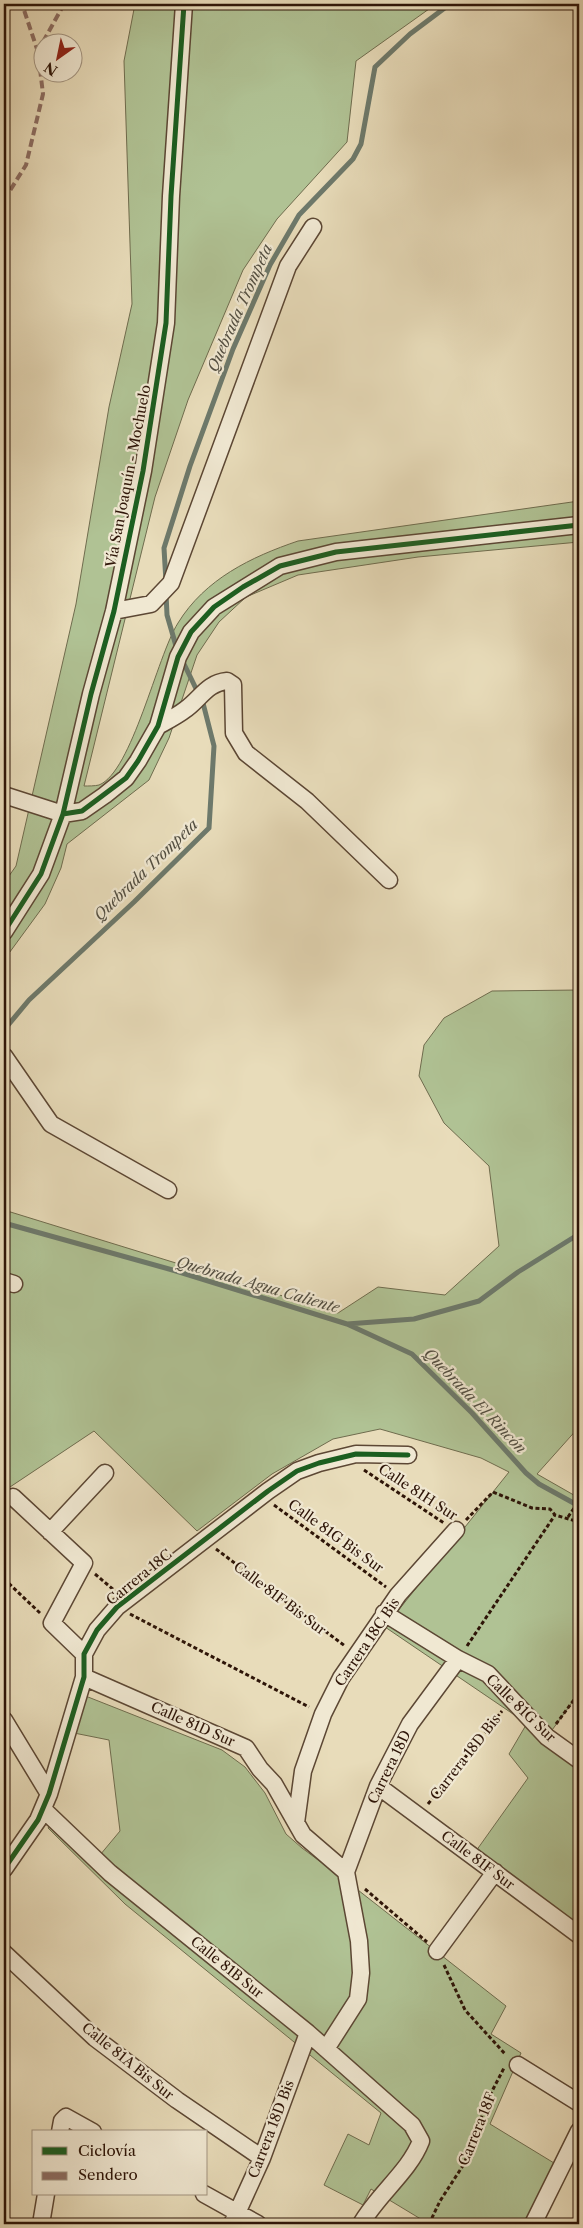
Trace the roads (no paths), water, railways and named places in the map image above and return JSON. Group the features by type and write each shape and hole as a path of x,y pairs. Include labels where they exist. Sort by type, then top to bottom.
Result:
{"street":[{"name":"Vía San Joaquín - Mochuelo","path":"4,932 42,874 63,814 90,694 114,612 143,471 166,323 171,196 184,4"},
{"path":"114,612 151,604 171,583 288,266 313,227"},
{"path":"4,795 63,814 82,811 126,778 158,726 178,657 191,632 214,607 243,587 280,566 336,552 579,525"},
{"path":"158,726 187,708 200,694 218,682 227,681 233,685 234,733 246,753 307,801 389,880"},
{"path":"4,1056 51,1124 168,1190"},
{"name":"Carrera 18C","path":"4,1869 10,1857 26,1839 46,1801 84,1677 84,1654 97,1630 121,1604 261,1496 297,1471 342,1456 380,1453 408,1455"},
{"path":"50,1532 105,1473"},
{"path":"13,1498 84,1563 52,1623 84,1654"},
{"name":"Carrera 18C Bis","path":"296,1823 303,1771 323,1714 341,1678 384,1613 456,1530"},
{"name":"Calle 81G Sur","path":"384,1613 458,1659 488,1674 547,1737 579,1760"},
{"name":"Carrera 18D","path":"346,1872 378,1786 410,1724 458,1659"},
{"name":"Calle 81D Sur","path":"84,1677 246,1748 260,1769 274,1784 303,1835 346,1872"},
{"name":"Calle 81B Sur","path":"4,1720 46,1801 110,1873 308,2033 412,2125 421,2141 415,2157 371,2207 361,2224"},
{"name":"Calle 81F Sur","path":"378,1786 579,1935"},
{"path":"326,2049 358,1999 361,1990 359,1941 346,1872"},
{"path":"437,1951 495,1872"},
{"name":"Calle 81A Bis Sur","path":"4,1953 95,2038 177,2100 262,2158"},
{"name":"Carrera 18D Bis","path":"234,2219 262,2158 308,2033"},
{"path":"511,2065 579,2103"},
{"path":"63,2124 86,2130"},
{"path":"533,2224 579,2131"},
{"path":"41,2224 46,2196"},
{"path":"206,2196 234,2219 258,2224"}],"waterway":[{"name":"Quebrada Trompeta","path":"166,582 164,548 190,466 233,349 270,265 299,215 353,159 361,144 375,67 410,34 450,4"},
{"name":"Quebrada Trompeta","path":"166,593 167,615 176,646"},
{"name":"Quebrada Trompeta","path":"4,1030 29,1000 134,902 209,828 214,746 203,703 184,664"},
{"name":"Quebrada Agua Caliente","path":"4,1223 176,1271 347,1324 414,1319 479,1301 518,1272 579,1234"},
{"name":"Quebrada El Rincón","path":"347,1324 412,1354 472,1413 526,1473 539,1484 579,1506"}]}
